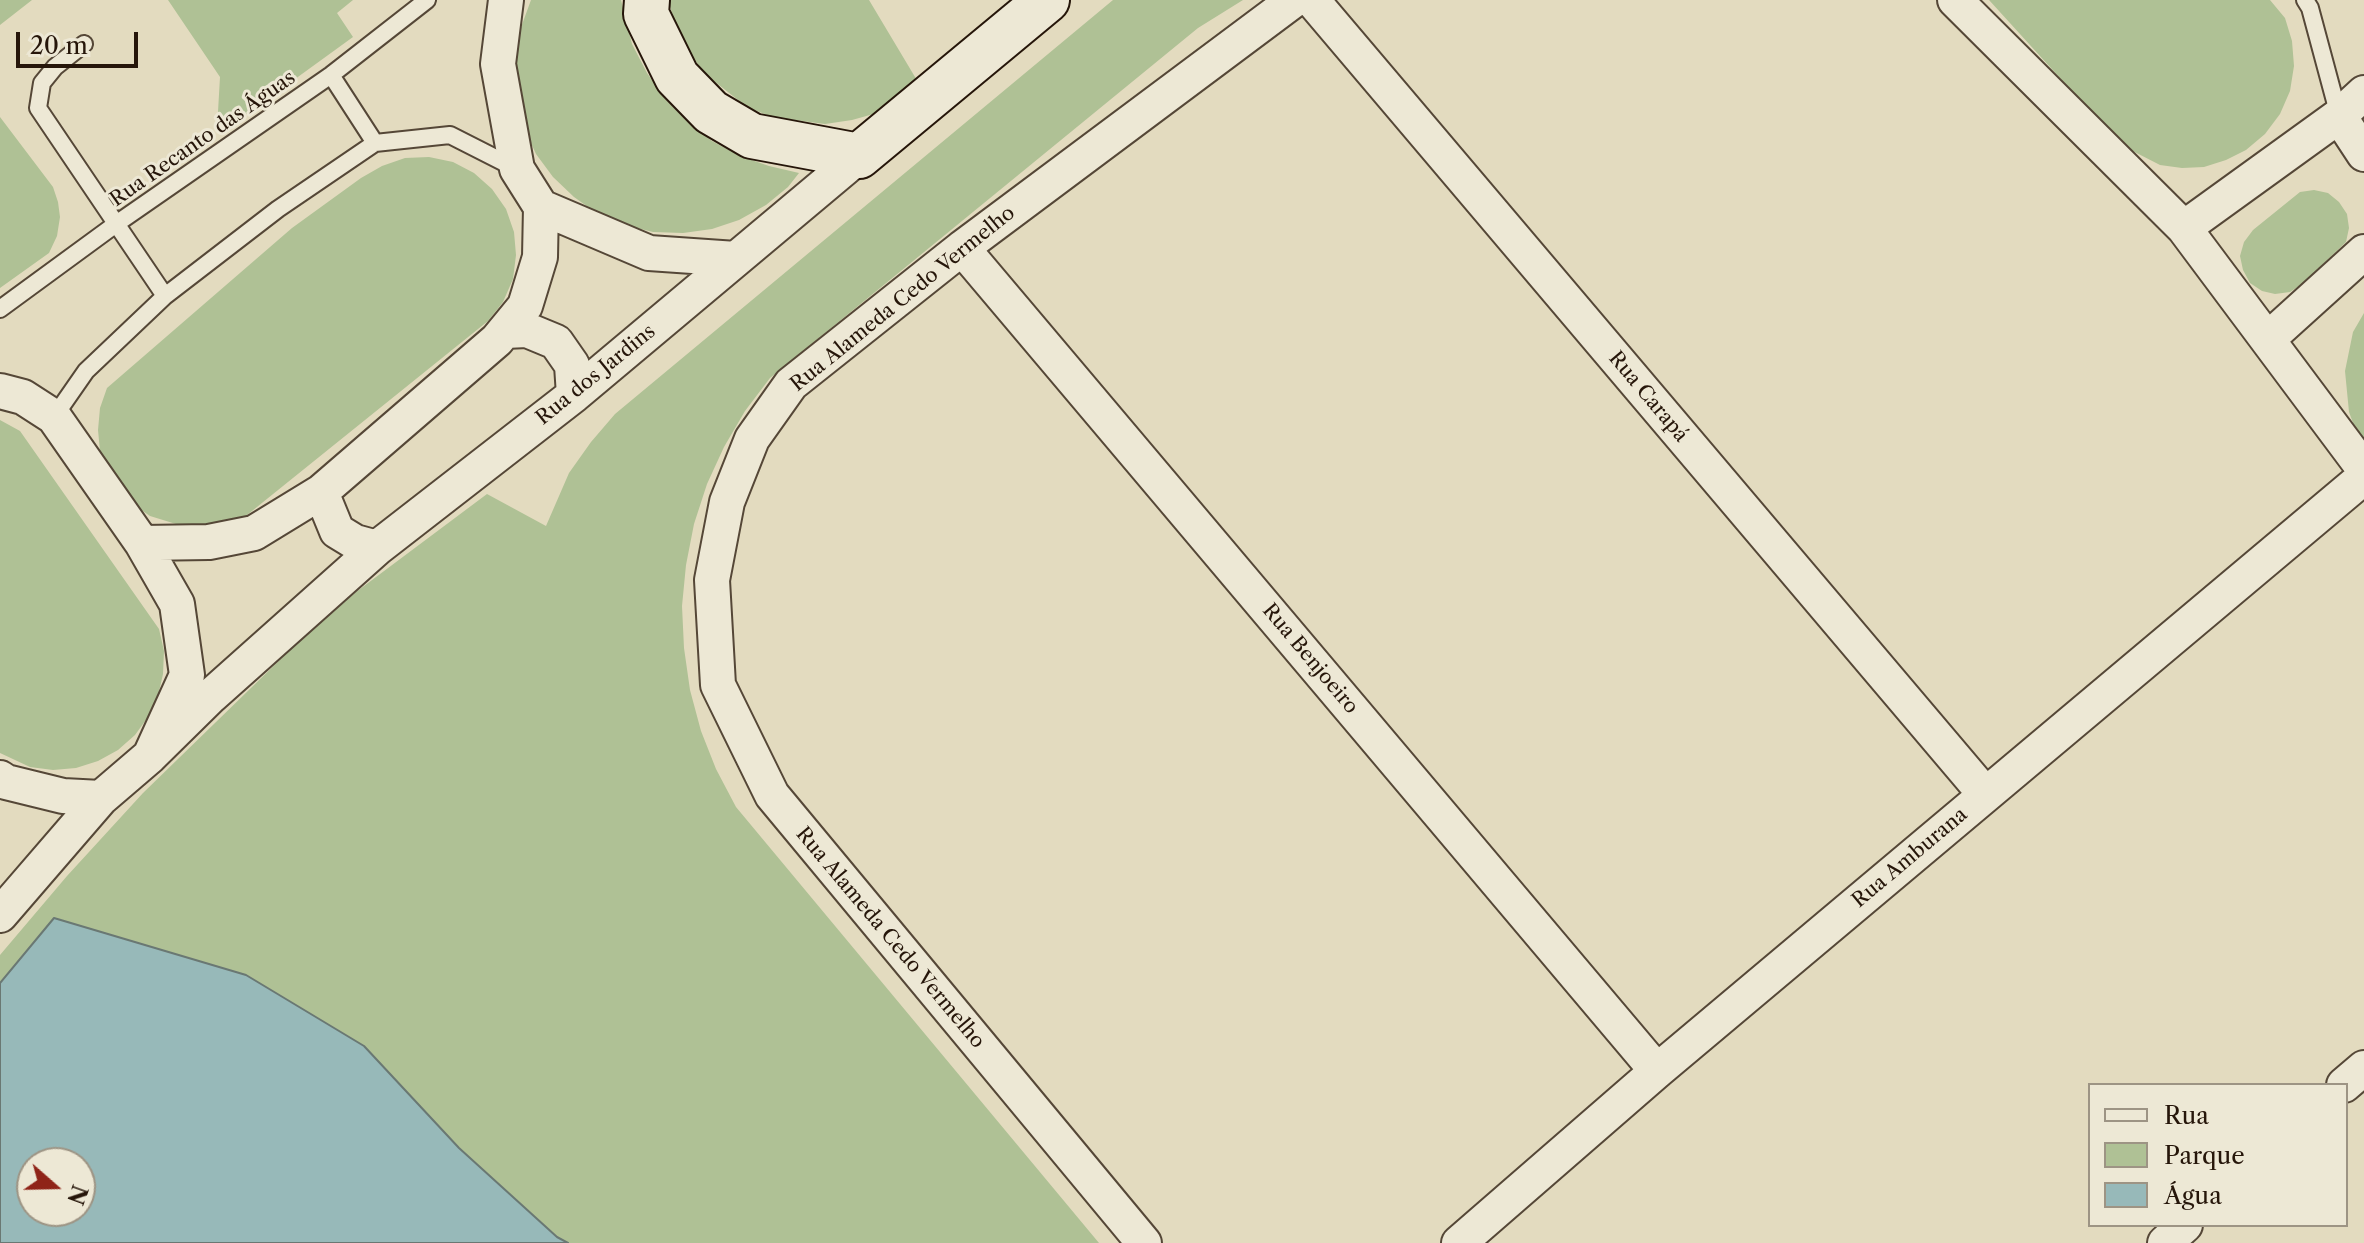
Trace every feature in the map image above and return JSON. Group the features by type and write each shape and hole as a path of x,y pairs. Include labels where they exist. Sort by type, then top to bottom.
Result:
{"street":[{"path":"142,543 209,542 254,533 321,492 505,331 525,306 540,257 541,207 517,169 498,64 506,0"},
{"path":"647,0 646,14 677,77 711,112 752,136 859,156"},
{"name":"Rua dos Jardins","path":"0,915 101,798 377,548 574,395 1047,0"},
{"name":"Rua Alameda Cedo Vermelho","path":"1144,1243 772,795 718,685 712,580 727,502 752,439 791,384 962,248 1294,0"},
{"name":"Rua Carapá","path":"1312,0 1985,794"},
{"path":"1955,0 2184,228 2364,469"},
{"path":"2184,228 2339,116 2364,93"},
{"path":"2339,116 2364,154"},
{"path":"541,207 649,253 736,259"},
{"name":"Rua Benjoeiro","path":"962,248 1657,1071"},
{"path":"2268,339 2364,252"},
{"path":"505,331 527,330 556,342 572,365 574,395"},
{"path":"0,391 23,397 54,417 142,543 177,604 187,675 150,756"},
{"name":"Rua Amburana","path":"1459,1243 1657,1071 2364,477"},
{"path":"321,492 337,531 355,542 377,548"},
{"path":"0,778 63,796 101,798"},
{"path":"2346,1083 2364,1068"},
{"path":"2165,1243 2183,1227"}],"lane":[{"name":"Rua Recanto das Águas","path":"0,309 116,224 331,75 427,0"},
{"path":"2305,0 2310,8 2339,116"},
{"path":"84,44 55,67 42,83 38,108 165,296"},
{"path":"331,75 375,143"},
{"path":"54,417 86,371 165,296 278,209 375,143 450,135 517,169"}],"green space":[{"path":"0,0 32,0 0,25"},
{"path":"168,0 353,0 337,13 353,37 233,124 217,129 220,77"},
{"path":"531,0 621,0 632,44 647,73 666,100 688,122 712,141 740,156 799,173 766,205 739,220 712,229 683,233 653,232 598,214 553,177 536,154 524,128 514,70 516,41"},
{"path":"668,0 869,0 918,82 877,113 852,120 825,124 772,117 747,107 705,74 677,29"},
{"path":"1113,0 1243,0 1198,28 770,378 745,411 707,484 694,524 686,565 682,606 690,690 701,731 736,807 1099,1243 0,1243 0,955 143,793 289,651 356,592 487,494 546,526 569,473 615,414"},
{"path":"1989,0 2270,0 2285,18 2292,41 2294,66 2290,91 2280,114 2265,134 2246,150 2204,167 2160,165 2121,145"},
{"path":"0,117 53,187 60,217 57,236 49,253 0,288"},
{"path":"429,157 453,162 474,173 492,189 506,209 514,232 516,255 513,279 503,302 488,321 247,515 229,523 189,528 150,516 134,505 107,471 100,451 100,408 107,388 292,228 361,178 405,158"},
{"path":"2314,190 2328,193 2347,214 2349,228 2346,242 2290,292 2275,294 2262,291 2250,283 2243,270 2240,256 2244,242 2253,230 2300,192"},
{"path":"2364,313 2364,442 2349,412 2345,371 2353,332"},
{"path":"0,420 20,431 159,629 164,651 158,696 135,735 118,750 76,768 53,770 30,767 0,753"}],"water":[{"path":"54,918 246,975 364,1046 459,1148 557,1237 568,1243 0,1243 0,983"}]}
